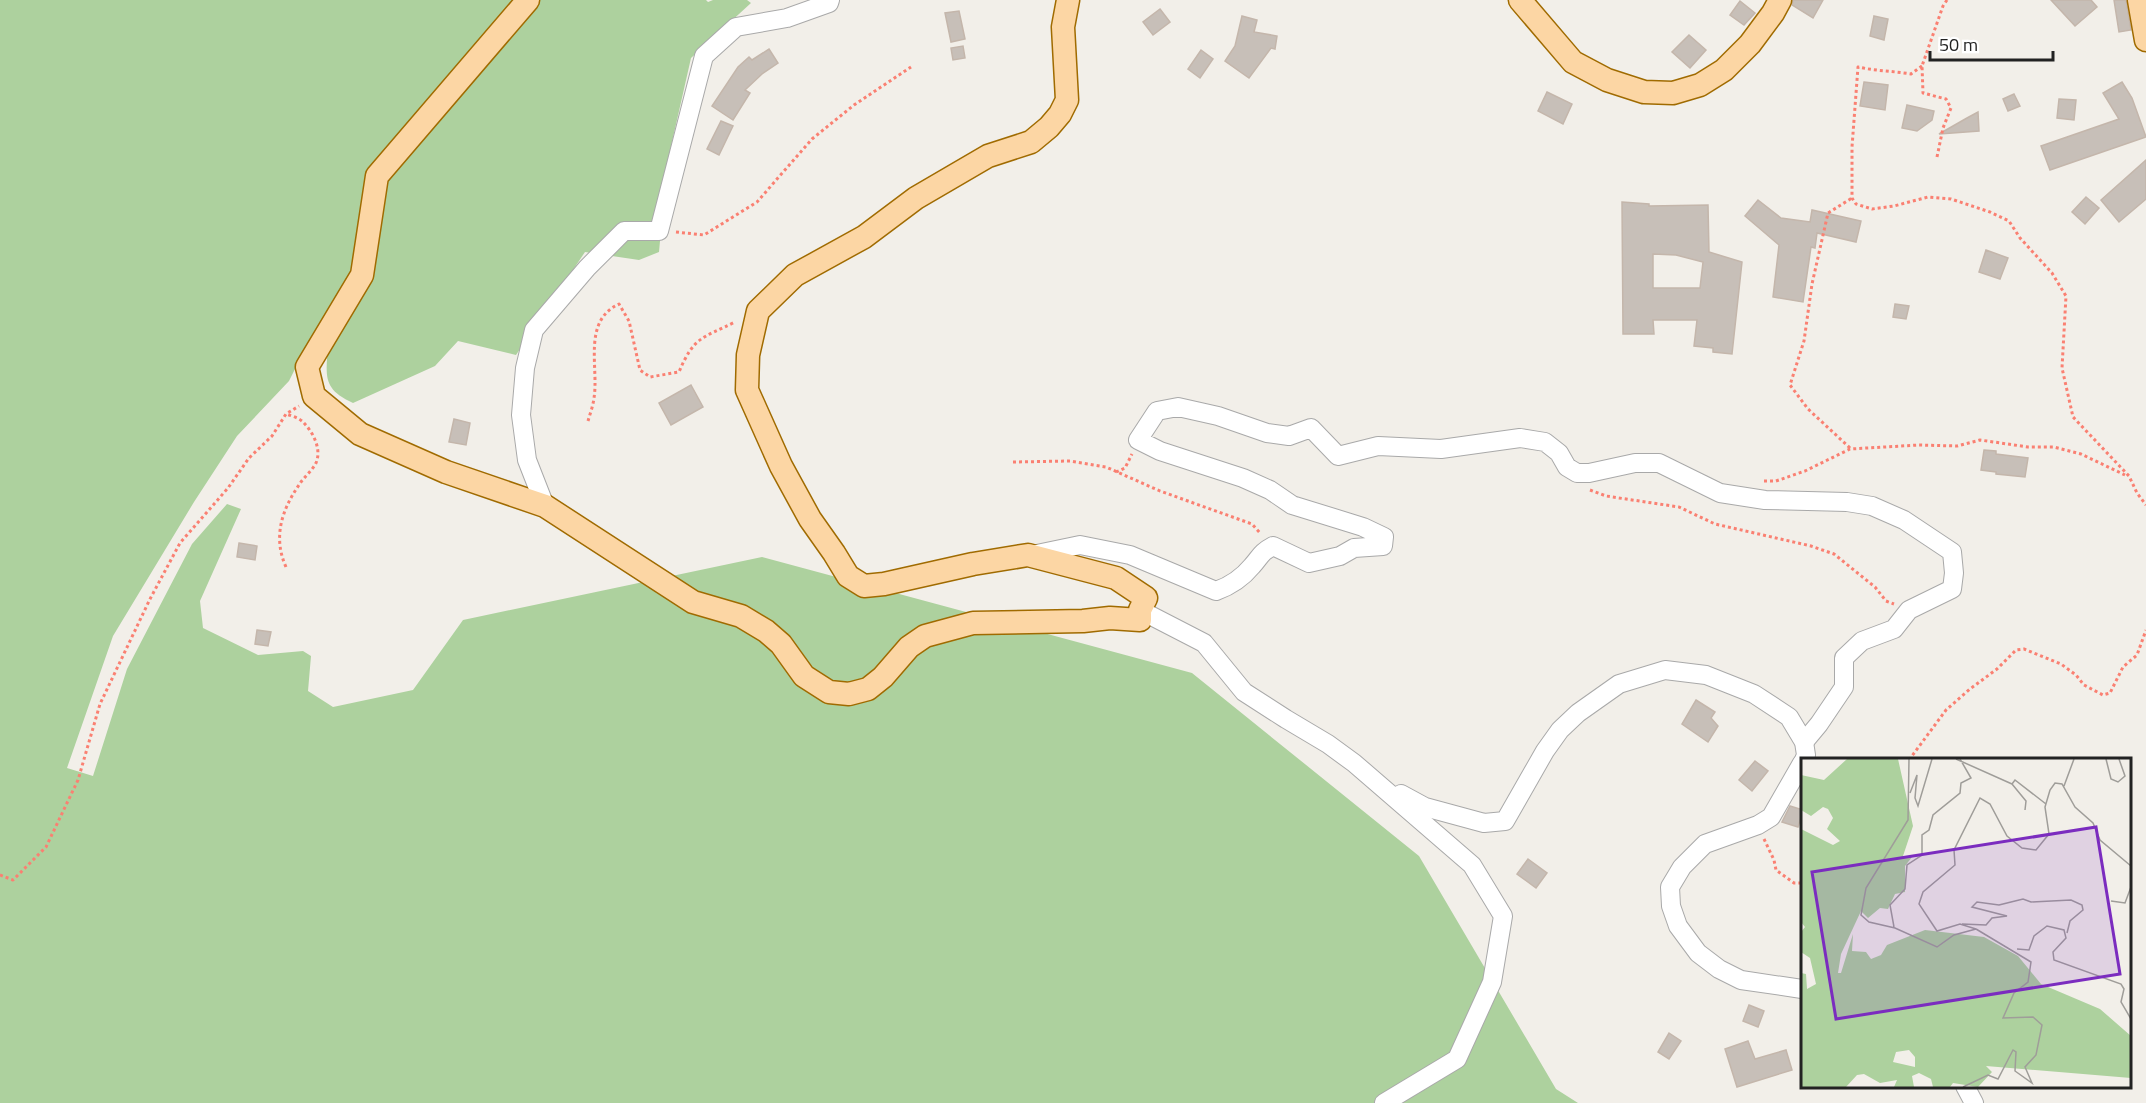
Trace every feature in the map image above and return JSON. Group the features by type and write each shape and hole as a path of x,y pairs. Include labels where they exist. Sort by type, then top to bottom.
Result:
{"main road":[{"path":"528,0 377,176 362,275 307,367 314,396 360,434 446,472 545,506 693,602 741,616 781,644 804,676 829,692 849,694 868,689 883,677 909,647 925,636 973,623 1083,621 1110,618 1140,620 1140,610 1146,598 1116,578 1028,555 864,586 848,576 810,519 781,466 747,390 748,355 758,311 795,275 864,237 916,198 988,156 1031,142 1060,114 1067,100 1063,27 1068,0"},
{"path":"1520,0 1573,62 1607,80 1644,92 1673,93 1700,85 1724,70 1750,44 1780,0"},
{"path":"2139,0 2146,40"}],"street":[{"path":"545,506 527,460 521,415 525,368 534,330 587,268 624,231 659,231 704,56 736,27 787,18 829,3 830,0"},
{"path":"1028,555 1080,545 1130,555 1216,591 1230,586 1252,566 1261,553 1273,546 1309,563 1340,556 1354,548 1383,546 1384,537 1363,527 1292,505 1270,490 1243,478 1160,451 1138,440 1156,411 1178,407 1218,416 1267,433 1289,436 1311,428 1338,456 1378,446 1441,449 1520,438 1545,442 1559,453 1567,467 1577,472 1589,473 1635,463 1659,463 1719,493 1765,500 1847,501 1872,506 1904,520 1952,552 1954,573 1952,589 1909,610 1894,629 1862,641 1844,658 1844,687 1819,724 1804,755"},
{"path":"1140,610 1204,643 1244,692 1328,744 1365,774 1472,865 1503,916 1492,982 1457,1059 1384,1103"},
{"path":"1365,774 1425,807 1484,823 1505,821 1545,751 1560,730 1578,713 1619,684 1665,670 1706,675 1754,694 1789,717 1804,755"},
{"path":"1801,761 1771,817 1758,825 1705,844 1682,867 1670,887 1671,906 1678,926 1698,953 1719,969 1741,980 1801,989"},
{"path":"1966,1088 1974,1103"}],"path":[{"path":"1937,157 1943,128 1951,108 1946,99 1923,93 1922,66 1947,0"},
{"path":"1922,66 1911,74 1858,67 1852,147 1852,198 1857,204 1872,209 1928,197 1951,200 1990,212 2009,221 2020,238 2052,273 2066,296 2062,368 2073,417 2129,476 2146,505"},
{"path":"659,231 704,235 757,202 812,139 854,105 911,67"},
{"path":"1850,449 1808,409 1790,385 1804,340 1812,284 1828,213 1852,198"},
{"path":"588,421 595,397 593,351 599,325 608,309 619,304 629,321 640,370 650,377 680,372 686,355 698,339 758,311"},
{"path":"0,875 13,880 46,847 78,780 100,704 180,543 228,488 249,458 272,436 286,414 314,396"},
{"path":"286,414 302,421 318,442 316,463 298,486 282,517 278,534 280,553 286,567"},
{"path":"1116,472 1125,468 1138,440"},
{"path":"1756,481 1776,481 1805,471 1850,449 1919,445 1957,446 1980,440 2028,447 2054,447 2081,454 2129,476"},
{"path":"1013,462 1070,461 1106,467 1160,491 1252,524 1273,546"},
{"path":"1577,472 1587,489 1606,496 1679,507 1715,524 1732,526 1834,554 1875,587 1886,601 1909,610"},
{"path":"1910,758 1946,710 1997,669 2016,650 2024,649 2061,664 2076,675 2084,685 2103,695 2110,693 2123,667 2137,655 2146,630"},
{"path":"1758,825 1774,860 1776,870 1794,883 1801,882"}],"green space":[{"path":"0,0 706,0 708,2 747,0 751,3 691,58 667,164 659,252 639,260 585,252 516,355 458,341 435,366 353,403 343,398 331,387 327,373 328,345 311,337 289,381 237,436 113,636 67,768 93,776 127,669 192,544 227,504 241,509 200,601 203,628 258,655 303,651 311,656 308,691 333,707 413,690 463,620 762,557 1192,673 1419,856 1556,1089 1578,1103 0,1103"}],"building":[{"path":"1793,0 1823,0 1813,18 1792,5"},
{"path":"2051,0 2091,0 2097,7 2075,26"},
{"path":"2114,0 2126,0 2131,30 2119,32"},
{"path":"1740,1 1755,13 1744,25 1730,15"},
{"path":"1160,9 1170,22 1153,35 1143,22"},
{"path":"959,11 965,39 951,42 945,13"},
{"path":"1242,16 1257,20 1254,32 1277,36 1275,49 1271,48 1249,78 1225,61 1235,46"},
{"path":"1874,16 1888,19 1884,40 1870,36"},
{"path":"1689,35 1706,50 1690,68 1672,52"},
{"path":"963,46 965,58 953,60 951,48"},
{"path":"769,49 778,63 745,90 750,93 733,120 712,106 738,67 749,57 752,60"},
{"path":"1201,50 1213,59 1200,78 1188,69"},
{"path":"1864,82 1888,85 1885,110 1860,106"},
{"path":"2122,82 2132,98 2146,137 2050,170 2041,146 2119,119 2103,93"},
{"path":"1547,92 1572,104 1563,124 1538,111"},
{"path":"2014,94 2020,106 2008,111 2003,99"},
{"path":"2059,99 2076,100 2074,120 2057,118"},
{"path":"1907,105 1934,111 1932,120 1917,131 1902,128"},
{"path":"1978,112 1979,131 1939,134 1967,118"},
{"path":"721,121 733,126 719,155 707,149"},
{"path":"2146,160 2146,199 2119,222 2101,200"},
{"path":"2086,197 2099,208 2085,224 2072,212"},
{"path":"1758,200 1781,218 1810,222 1812,210 1861,221 1856,242 1817,233 1815,248 1811,247 1803,302 1773,297 1779,245 1745,216"},
{"path":"1622,202 1649,204 1649,206 1708,205 1709,252 1742,262 1732,354 1713,352 1713,348 1694,346 1697,320 1653,320 1654,334 1623,334","holes":["1653,254 1676,255 1703,262 1700,288 1653,288"]},
{"path":"1986,250 2008,258 2000,279 1979,272"},
{"path":"1895,304 1909,306 1906,319 1893,317"},
{"path":"691,385 703,407 671,425 659,403"},
{"path":"454,419 470,423 466,445 449,442"},
{"path":"1984,450 2028,458 2025,477 1981,470"},
{"path":"239,543 257,546 255,560 237,557"},
{"path":"257,630 271,632 268,646 255,644"},
{"path":"1696,700 1715,712 1711,718 1718,726 1708,742 1682,724"},
{"path":"1755,761 1768,771 1752,791 1739,780"},
{"path":"1790,806 1801,809 1798,827 1782,822"},
{"path":"1528,859 1547,873 1536,888 1517,874"},
{"path":"1749,1005 1764,1011 1758,1027 1743,1021"},
{"path":"1669,1033 1681,1041 1669,1059 1658,1052"},
{"path":"1748,1041 1755,1059 1786,1050 1792,1070 1737,1087 1725,1049"}]}
